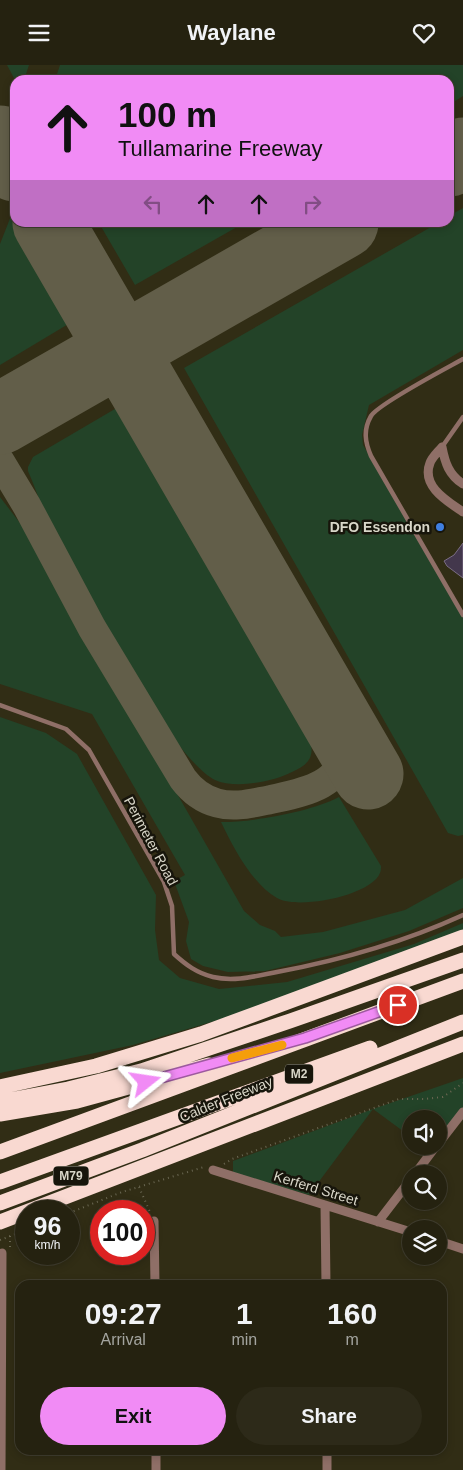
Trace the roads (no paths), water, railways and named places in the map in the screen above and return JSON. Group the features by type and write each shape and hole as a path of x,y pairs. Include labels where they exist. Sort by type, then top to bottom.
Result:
{"highway":[{"path":"0,1087 96,1066 201,1034 463,937"},
{"path":"279,1005 463,951"},
{"path":"0,1102 68,1089 141,1071 463,960"},
{"name":"M2","path":"0,1152 463,981"},
{"name":"M2","path":"0,1182 463,1014"},
{"name":"Calder Freeway","path":"0,1203 142,1150 463,1022"},
{"path":"0,1114 77,1101 305,1038"},
{"path":"0,1222 463,1044"},
{"path":"304,1105 463,1052"}],"street":[{"path":"442,447 447,467 452,475 463,484"},
{"path":"442,447 430,461 428,467 430,481 439,495 463,512"},
{"path":"447,1133 463,1112"},
{"path":"422,1165 430,1155"},
{"name":"Kerferd Street","path":"213,1170 402,1229"},
{"path":"378,1222 402,1191"},
{"path":"325,1205 326,1280"},
{"path":"447,1244 463,1249"},
{"path":"1,1470 2,1253"},
{"path":"155,1265 155,1280"},
{"path":"156,1455 156,1470"},
{"path":"327,1455 328,1470"}],"lane":[{"path":"463,359 372,413 366,431 366,443 371,456 463,615"},
{"path":"442,447 463,417"},
{"name":"Perimeter Road","path":"0,705 66,729 88,750 164,882 172,906 174,954 189,968 212,977 232,979 321,964 430,930 463,915"}],"place":[{"name":"DFO Essendon","path":"440,527"}]}
